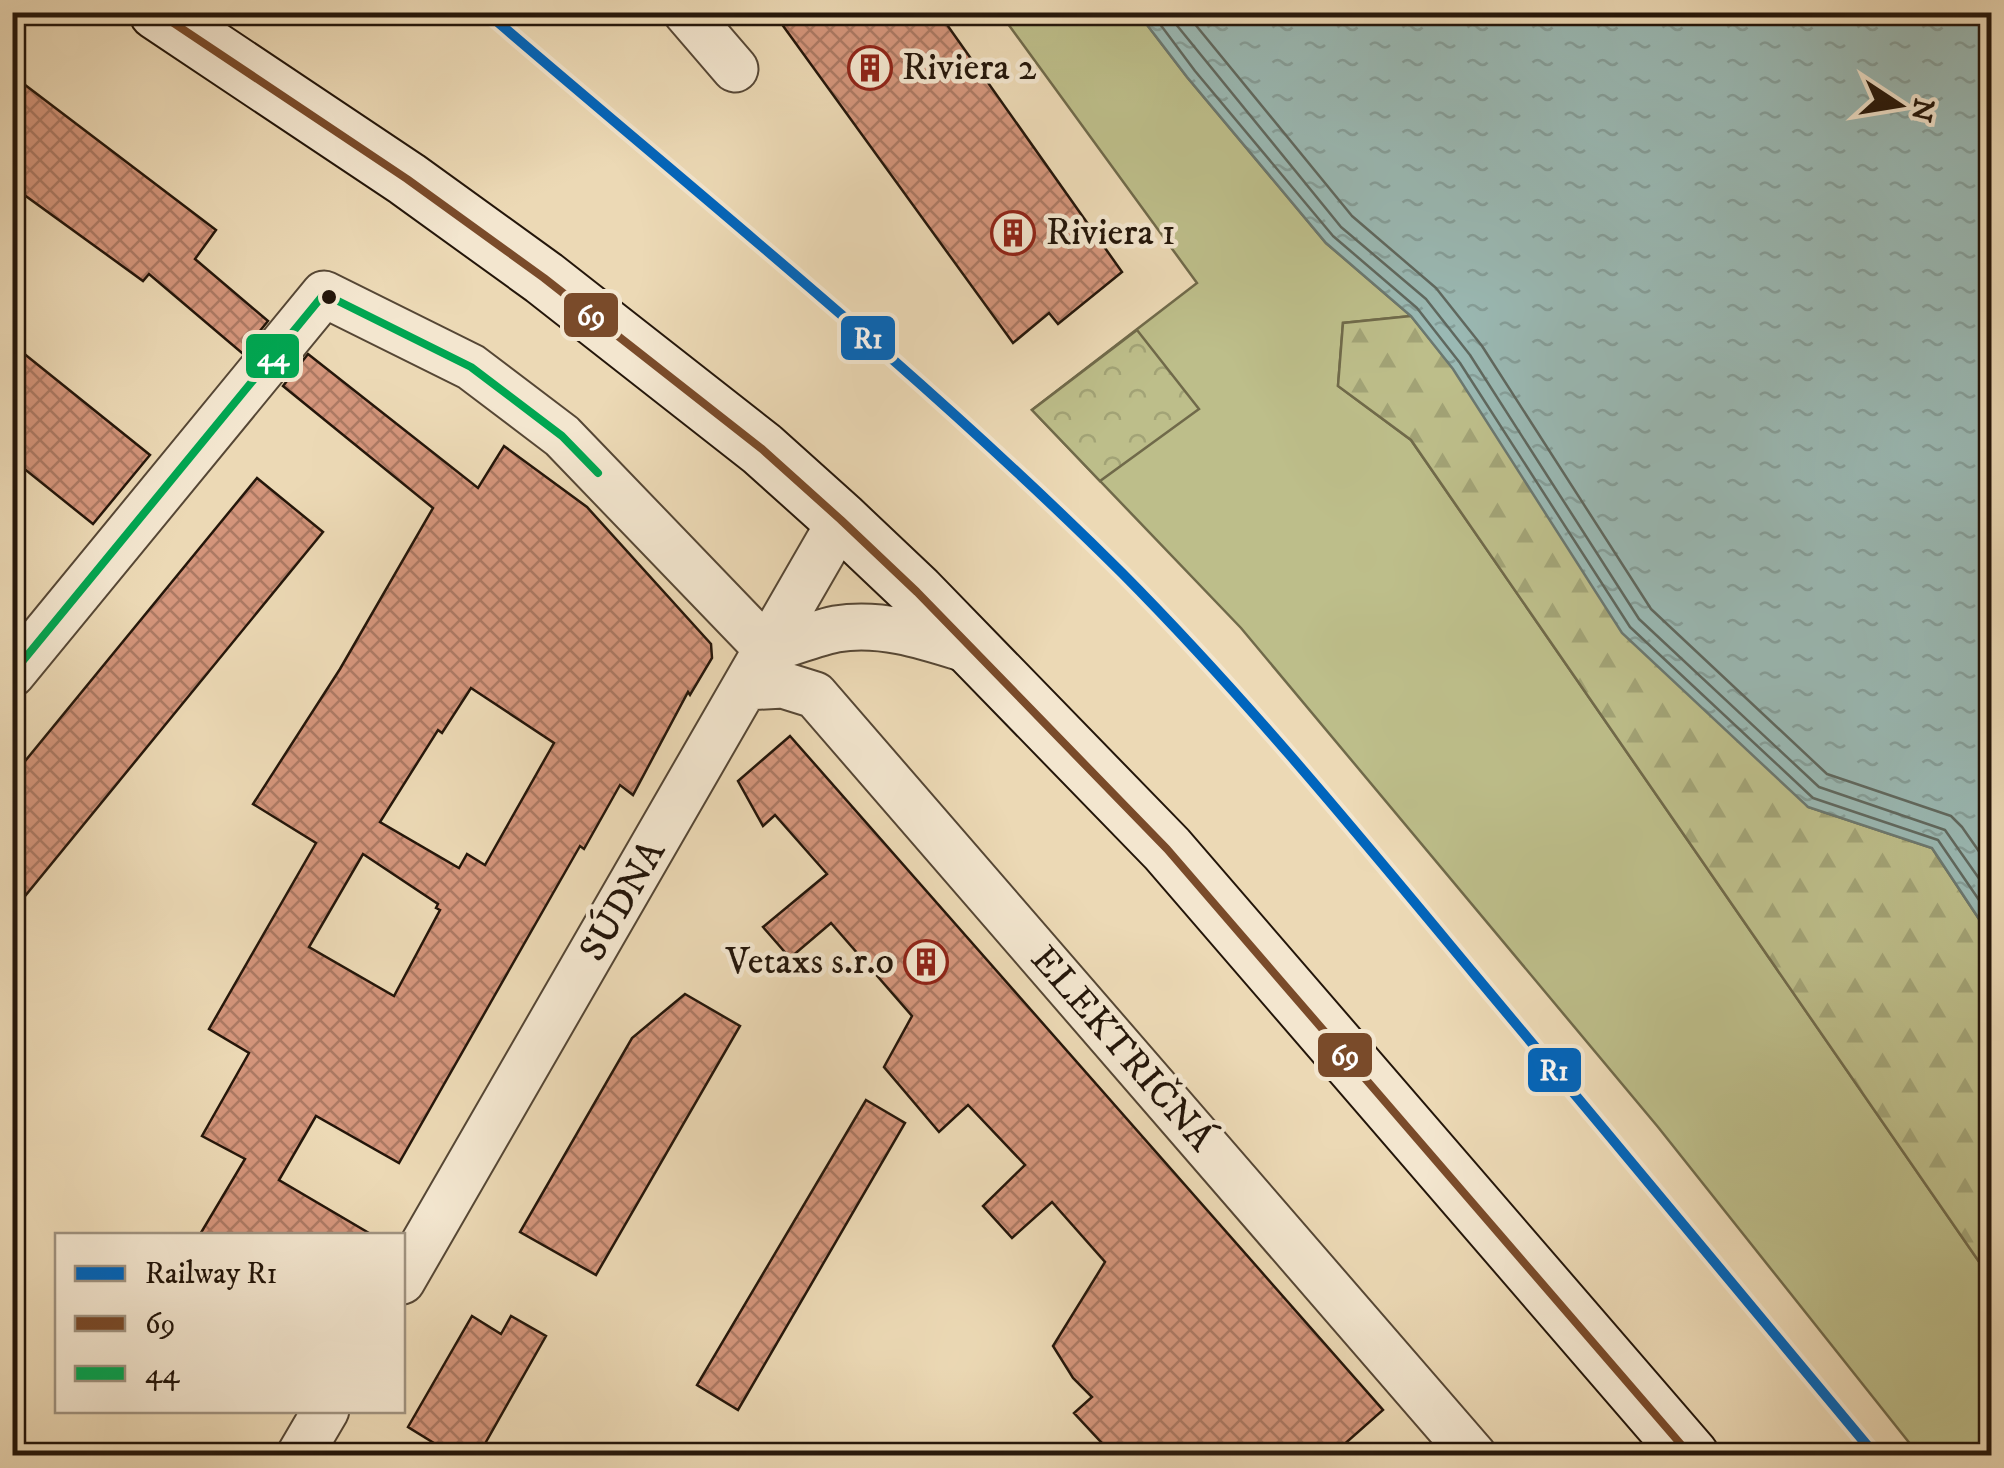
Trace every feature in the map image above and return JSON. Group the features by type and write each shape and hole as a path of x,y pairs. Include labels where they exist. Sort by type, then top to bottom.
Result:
{"main road":[{"path":"156,12 407,178 544,278 762,449 841,520 1167,849 1691,1456"}],"street":[{"path":"686,12 735,69"},
{"path":"12,674 324,294 471,367 562,436 757,668 832,630 877,627 920,634 975,652"},
{"name":"SÚDNA","path":"405,1276 841,520"},
{"name":"ELEKTRIČNÁ","path":"757,668 782,685 816,695 1474,1456"},
{"path":"300,1456 324,1413"}],"green space":[{"path":"1000,13 1138,13 1326,243 1411,316 1343,323 1338,386 1411,440 1991,1279 1991,1455 1919,1455 1658,1127 1241,628 1032,410 1197,283"},
{"path":"1411,316 1808,807 1932,848 1991,937 1991,1279 1411,440 1338,386 1343,323"},
{"path":"1137,330 1199,409 1100,481 1032,410"}],"water":[{"path":"1138,13 1991,13 1991,937 1932,848 1808,807 1622,633 1453,369 1411,316 1326,243"}],"building":[{"path":"773,12 938,12 1122,272 1058,324 1049,313 1013,343"},
{"path":"12,75 216,230 195,259 268,321 242,353 149,274 143,281 12,186"},
{"path":"12,344 150,455 93,524 12,459"},
{"path":"308,354 478,488 504,446 587,507 711,644 712,658 690,695 688,692 633,795 620,785 584,849 580,846 399,1163 316,1116 279,1180 369,1233 201,1233 245,1159 202,1136 249,1053 209,1029 316,843 253,804 340,669 433,508 283,386","holes":["471,688 554,743 485,865 467,854 459,868 380,822 438,730 442,733","363,854 438,904 436,908 440,910 394,996 309,947"]},
{"path":"257,478 323,532 12,912 12,777"},
{"path":"790,736 1383,1410 1331,1456 1114,1456 1074,1413 1092,1397 1073,1378 1053,1346 1105,1262 1052,1202 1012,1238 983,1206 1025,1165 968,1105 939,1132 884,1067 912,1016 831,923 790,958 763,927 827,874 775,815 763,826 738,781"},
{"path":"685,994 740,1026 596,1275 520,1232 632,1038"},
{"path":"866,1100 905,1123 738,1410 697,1385"},
{"path":"472,1316 501,1334 511,1316 546,1336 478,1456 455,1456 408,1427"}],"rail line":[{"name":"R1","path":"486,12 968,427 1169,621 1346,821 1876,1456"}],"transit line":[{"name":"69","path":"157,12 407,179 544,278 762,449 841,520 917,592 1167,849 1691,1456"},
{"name":"44","path":"12,674 324,294 471,367 562,436 598,473"}],"place":[{"name":"Riviera 2","path":"870,68"},
{"name":"Riviera 1","path":"1013,233"},
{"name":"Vetaxs s.r.o","path":"926,962"}]}
